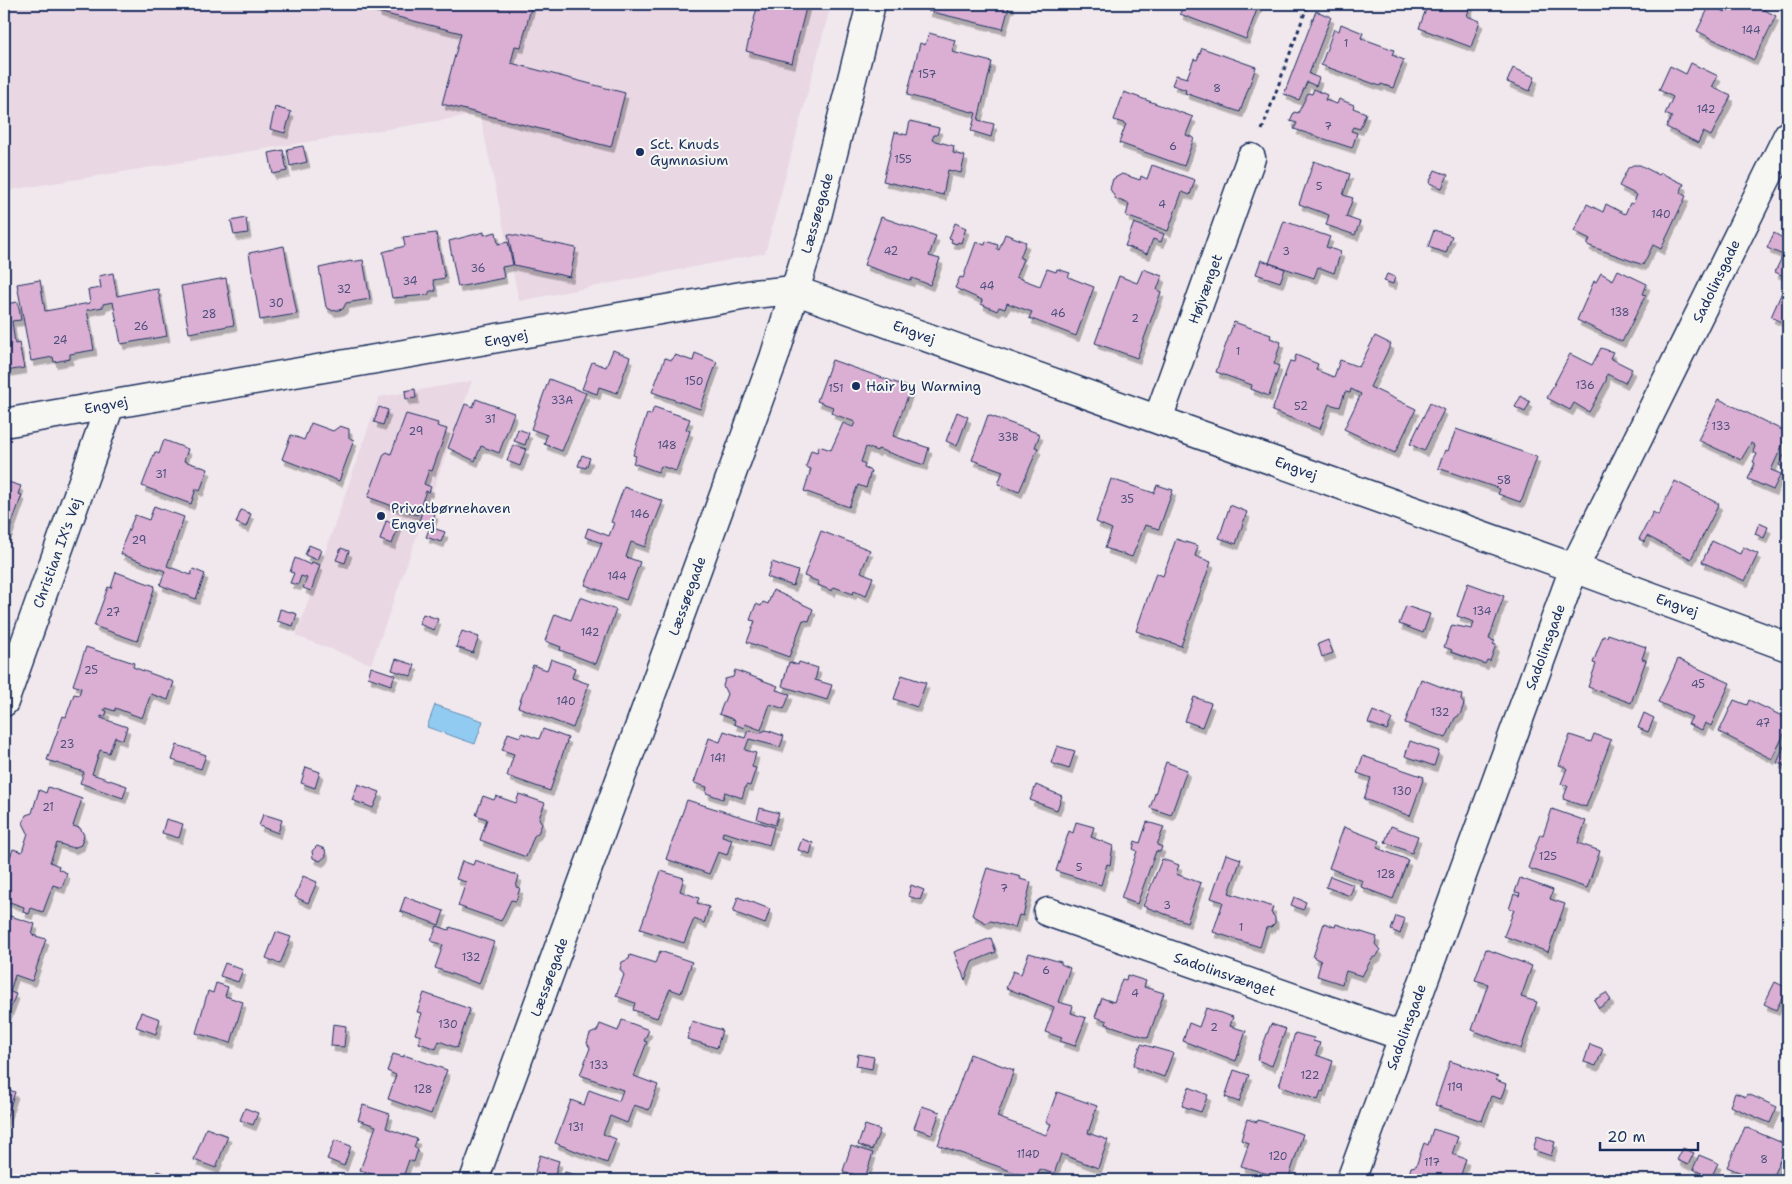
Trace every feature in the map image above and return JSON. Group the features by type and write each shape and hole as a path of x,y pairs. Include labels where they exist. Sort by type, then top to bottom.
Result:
{"street":[{"name":"Læssøegade","path":"474,1180 774,358 813,232 871,4"},
{"name":"Sadolinsgade","path":"1351,1180 1574,568 1788,135"},
{"name":"Højvænget","path":"1158,419 1251,158"},
{"name":"Engvej","path":"4,423 753,294 794,290 1574,568 1788,647"},
{"name":"Christian IX's Vej","path":"4,702 110,405"},
{"name":"Sadolinsvænget","path":"1048,912 1402,1036"}],"path":[{"path":"1251,158 1308,4"}],"shaded area":[{"name":"Sct. Knuds Gymnasium","path":"4,4 831,4 765,253 519,301 480,114 4,191"},
{"name":"Privatbørnehaven Engvej","path":"472,381 371,664 296,636 379,397"}],"water":[{"path":"435,705 483,721 475,744 427,727"}],"building":[{"path":"360,4 532,4 521,47 515,46 511,63 625,93 611,147 442,104 461,33 378,12 378,8"},
{"path":"758,4 807,4 792,63 746,51"},
{"path":"930,4 1012,4 1009,7 1003,29 928,11"},
{"path":"1181,4 1259,4 1246,39 1180,14 1183,5"},
{"path":"1428,4 1471,4 1467,16 1480,21 1471,47 1419,28"},
{"path":"1730,4 1764,4 1761,8 1776,16 1754,60 1697,31 1710,5 1725,12"},
{"path":"1316,11 1331,17 1309,74 1319,78 1316,86 1307,82 1299,100 1284,94"},
{"path":"1341,24 1363,33 1361,38 1394,50 1392,55 1404,60 1393,88 1381,84 1380,86 1321,65 1334,29 1339,31"},
{"path":"929,33 955,40 952,52 992,62 978,120 994,124 991,137 971,131 976,113 907,95 920,43 925,45"},
{"path":"1202,48 1256,67 1240,112 1185,93 1186,90 1172,85 1176,75 1187,78 1194,59 1197,60"},
{"path":"1691,63 1718,76 1712,87 1731,96 1711,136 1703,132 1698,143 1666,127 1672,117 1665,114 1673,97 1659,90 1670,66 1686,74"},
{"path":"1513,68 1535,77 1530,91 1507,82"},
{"path":"1314,89 1327,95 1325,100 1337,104 1339,99 1354,105 1353,108 1366,113 1360,129 1353,127 1351,131 1357,133 1352,148 1294,129 1297,123 1290,121 1294,112 1298,113 1308,93 1312,94"},
{"path":"1124,92 1193,117 1186,135 1194,138 1184,166 1119,143 1126,124 1114,120"},
{"path":"275,107 291,112 285,133 270,129"},
{"path":"910,121 939,128 937,135 934,135 932,140 954,146 953,153 965,156 961,173 948,170 943,195 883,181 895,132 907,135"},
{"path":"303,146 307,162 290,166 287,149"},
{"path":"283,150 287,171 273,174 269,153"},
{"path":"1314,161 1350,174 1343,195 1353,198 1346,217 1360,222 1355,235 1326,225 1329,215 1299,204"},
{"path":"1152,165 1195,180 1190,195 1182,192 1168,231 1126,216 1129,204 1116,199 1110,189 1113,179 1122,174 1140,180 1141,176 1147,179"},
{"path":"1633,165 1640,165 1659,175 1661,173 1684,184 1680,193 1686,196 1661,249 1653,245 1643,265 1587,245 1590,239 1574,231 1587,204 1603,212 1606,204 1625,214 1630,203 1633,204 1637,195 1619,186 1628,168"},
{"path":"1435,170 1448,175 1442,188 1429,183"},
{"path":"881,217 936,236 929,256 940,259 930,285 912,278 911,281 864,265"},
{"path":"246,218 248,233 234,235 231,221"},
{"path":"1284,221 1330,237 1326,247 1341,252 1334,273 1318,267 1314,278 1269,263"},
{"path":"955,223 966,228 961,243 958,242 957,244 951,242 952,239 949,238"},
{"path":"1134,223 1164,234 1161,242 1153,239 1147,254 1125,246"},
{"path":"1434,230 1452,236 1446,253 1428,247"},
{"path":"484,232 484,235 496,232 498,244 508,242 513,265 502,267 504,278 458,287 449,241"},
{"path":"436,233 445,278 433,280 436,291 430,291 428,295 392,298 383,252 405,246 403,237"},
{"path":"1774,233 1788,241 1788,278 1775,272 1783,255 1767,248"},
{"path":"508,234 576,248 570,277 514,265"},
{"path":"1005,234 1026,242 1020,258 1023,259 1016,277 1040,286 1047,269 1056,272 1057,269 1070,273 1068,277 1094,287 1076,336 1029,318 1032,312 1007,303 1005,309 999,307 997,311 981,304 982,300 955,288 960,277 963,278 976,242 985,245 986,241 998,245 997,249 999,250"},
{"path":"284,246 297,314 260,320 249,253"},
{"path":"363,260 370,299 346,303 343,309 333,311 326,307 319,268"},
{"path":"1261,260 1285,269 1280,282 1256,274"},
{"path":"1143,269 1162,276 1157,290 1161,292 1137,358 1095,343 1119,276 1137,283"},
{"path":"1618,270 1647,284 1643,294 1646,295 1622,342 1577,320 1594,281 1596,282 1601,273 1613,280"},
{"path":"113,273 117,296 149,289 158,289 167,336 121,344 113,302 103,304 103,307 87,310 94,350 70,354 70,359 54,362 53,357 31,361 17,284 40,280 45,311 90,303 88,290 101,288 99,276"},
{"path":"1387,274 1395,277 1393,284 1384,281"},
{"path":"226,278 234,325 189,333 181,286"},
{"path":"1786,283 1788,283 1788,325 1771,317"},
{"path":"18,302 21,320 12,321 15,344 19,343 24,368 6,371 4,304"},
{"path":"1234,322 1271,335 1270,338 1281,342 1274,364 1279,366 1269,396 1251,389 1252,385 1216,372"},
{"path":"1375,336 1391,344 1370,387 1416,409 1395,453 1344,429 1361,394 1351,389 1350,393 1345,392 1340,407 1329,404 1320,429 1272,411 1290,361 1294,362 1296,355 1318,364 1316,370 1334,377 1340,360 1359,367"},
{"path":"1601,348 1613,352 1610,358 1632,369 1625,383 1607,374 1606,381 1589,412 1574,403 1570,410 1547,398 1570,354 1592,365"},
{"path":"613,350 630,357 617,393 599,387 597,394 582,389 592,362 606,367"},
{"path":"695,353 717,362 700,409 652,392 665,358 672,360 675,355 693,361"},
{"path":"832,360 911,388 893,436 929,448 924,465 878,449 877,451 866,447 861,462 865,464 864,468 871,471 866,488 858,485 849,507 804,491 811,469 806,467 811,450 817,452 819,446 831,450 843,423 853,427 855,422 831,413 833,407 817,401"},
{"path":"549,379 586,393 562,451 544,444 547,435 531,429"},
{"path":"415,389 416,398 406,399 405,391"},
{"path":"1521,396 1530,402 1525,412 1515,407"},
{"path":"476,399 514,413 499,453 481,446 475,461 448,448 465,404 473,407"},
{"path":"1719,399 1788,433 1771,470 1781,474 1773,490 1748,479 1757,454 1753,452 1755,446 1751,443 1741,460 1698,440"},
{"path":"1430,403 1444,410 1424,451 1410,444"},
{"path":"379,407 388,410 383,425 374,422"},
{"path":"654,407 690,419 686,429 690,431 676,471 661,466 658,472 633,463 636,456 633,455 647,414 651,415"},
{"path":"957,412 968,417 957,446 946,441"},
{"path":"406,414 438,423 437,426 447,429 432,471 429,470 424,484 431,487 429,492 426,491 417,515 368,497 384,454 387,452 391,454"},
{"path":"988,415 1040,434 1035,447 1038,448 1019,492 998,484 1003,471 972,460"},
{"path":"311,423 333,431 340,426 349,429 349,438 354,440 339,481 282,459 291,435 304,440"},
{"path":"518,429 529,433 525,445 514,441"},
{"path":"1456,429 1537,457 1520,502 1498,494 1500,489 1438,468 1445,450 1448,451"},
{"path":"164,440 188,449 184,461 208,469 200,491 196,489 191,504 142,486 155,452 159,454"},
{"path":"513,445 526,449 520,466 507,461"},
{"path":"1786,452 1788,453 1788,470 1779,465"},
{"path":"582,455 590,458 586,468 578,466"},
{"path":"1111,479 1154,493 1157,485 1173,490 1159,529 1145,525 1132,557 1105,548 1112,529 1096,522"},
{"path":"5,481 21,486 18,494 22,495 7,537 4,536"},
{"path":"1675,481 1719,504 1691,559 1647,536 1644,542 1639,539 1653,512 1658,515"},
{"path":"1788,481 1788,499 1781,495"},
{"path":"624,487 663,501 645,547 631,542 626,557 640,562 626,600 585,585 602,543 585,537 588,528 609,536 614,523 611,522"},
{"path":"1230,505 1247,512 1236,544 1219,538"},
{"path":"154,506 184,517 167,566 191,575 193,569 205,574 196,599 160,585 165,571 121,554 122,546 135,515 149,520"},
{"path":"423,509 435,514 431,526 419,521"},
{"path":"241,510 251,514 246,527 236,523"},
{"path":"386,521 399,525 392,544 380,540"},
{"path":"1759,523 1768,527 1764,538 1755,534"},
{"path":"430,527 445,532 441,542 426,537"},
{"path":"821,531 870,550 861,572 873,577 866,596 854,591 853,594 834,587 832,591 818,585 819,582 804,576"},
{"path":"1176,539 1198,546 1195,556 1211,562 1181,646 1136,631 1156,573 1163,576"},
{"path":"1712,541 1740,554 1743,547 1758,554 1745,581 1702,562"},
{"path":"309,545 321,550 317,560 305,555"},
{"path":"341,548 349,551 345,563 336,560"},
{"path":"295,558 311,565 312,562 320,565 311,591 303,588 307,578 301,576 298,585 290,583 294,573 290,572"},
{"path":"772,562 798,571 793,586 767,577"},
{"path":"116,572 155,586 137,641 94,626 108,587 111,588"},
{"path":"1468,583 1504,596 1489,639 1495,641 1493,644 1496,645 1490,661 1487,660 1485,664 1451,652 1452,650 1444,647 1452,625 1472,629 1474,622 1457,616"},
{"path":"773,590 813,609 809,621 803,620 789,657 747,642 755,621 750,620 756,604 761,606 763,602 768,604"},
{"path":"580,597 616,610 596,664 560,650 561,647 545,641 555,614 571,620"},
{"path":"1406,606 1430,614 1423,633 1399,624"},
{"path":"280,609 297,614 293,626 277,621"},
{"path":"423,614 438,619 434,630 419,624"},
{"path":"462,631 479,637 473,653 456,647"},
{"path":"1608,634 1646,647 1642,659 1646,660 1631,703 1588,687 1596,664 1593,663 1603,636 1607,637"},
{"path":"1328,640 1333,653 1322,657 1318,644"},
{"path":"86,647 134,663 133,667 174,682 168,700 151,694 142,718 115,708 115,711 105,708 104,710 107,711 105,717 101,716 101,718 127,727 123,740 115,737 109,753 100,750 92,774 127,786 123,798 80,783 84,772 47,760 63,716 66,717 74,694 79,695 81,688 73,685"},
{"path":"396,659 415,665 411,676 392,670"},
{"path":"551,659 575,668 572,678 589,684 573,728 518,707 533,665 547,670"},
{"path":"1678,659 1730,683 1711,726 1705,723 1702,730 1688,724 1692,717 1658,702"},
{"path":"789,662 798,665 799,662 818,668 815,680 832,685 827,700 782,686"},
{"path":"371,667 395,675 391,685 368,677"},
{"path":"735,670 778,686 776,690 790,694 784,709 770,704 761,730 745,724 744,728 734,724 735,720 719,714 727,694 723,686 725,679 733,677"},
{"path":"902,675 926,683 917,707 894,699"},
{"path":"1421,679 1462,695 1461,700 1464,704 1460,715 1455,718 1446,738 1405,723"},
{"path":"1194,697 1211,703 1202,727 1185,721"},
{"path":"1734,700 1747,705 1749,700 1788,719 1788,726 1772,759 1719,732"},
{"path":"1373,711 1392,719 1387,730 1368,723"},
{"path":"1644,713 1654,718 1648,732 1638,728"},
{"path":"543,729 568,738 550,791 507,776 514,754 502,750 508,733 520,737 522,733 539,739"},
{"path":"748,730 759,733 766,730 784,736 780,747 749,739 745,750 756,753 752,767 756,768 750,786 746,785 742,798 725,792 723,799 706,793 707,787 694,783 709,738 720,742 724,731 745,738"},
{"path":"1594,734 1611,740 1586,807 1563,799 1568,786 1561,784 1567,768 1559,765 1570,735 1591,742"},
{"path":"1410,741 1439,751 1434,766 1405,756"},
{"path":"177,745 206,755 201,769 172,760"},
{"path":"1057,746 1075,751 1069,769 1051,763"},
{"path":"1784,746 1788,748 1786,766 1777,763"},
{"path":"1363,756 1424,777 1410,816 1364,799 1371,778 1357,773"},
{"path":"1166,762 1187,770 1171,815 1150,808"},
{"path":"306,767 320,772 315,788 301,783"},
{"path":"358,784 380,792 373,808 352,800"},
{"path":"1036,785 1062,796 1057,810 1030,800"},
{"path":"48,787 82,799 73,826 80,828 84,835 81,845 73,848 57,843 50,862 59,866 58,869 67,873 62,888 53,885 43,912 31,908 29,914 23,912 24,907 4,900 4,886 7,876 4,874 13,849 22,852 28,833 23,823 26,815 32,813 39,790 46,793"},
{"path":"519,794 545,803 539,818 542,824 538,833 534,836 526,857 480,840 487,819 476,815 483,796 494,800 496,796 516,803"},
{"path":"687,800 774,827 769,845 723,832 722,836 732,839 727,855 718,852 709,874 666,859"},
{"path":"760,808 779,813 775,825 757,819"},
{"path":"1552,809 1586,821 1578,843 1600,851 1587,888 1528,868 1540,834 1543,835"},
{"path":"263,814 282,820 278,833 259,826"},
{"path":"166,819 183,824 179,838 162,833"},
{"path":"1076,822 1094,827 1091,837 1113,846 1110,865 1107,864 1101,885 1056,871 1069,831 1073,833"},
{"path":"1147,822 1164,827 1157,845 1162,847 1160,852 1156,851 1137,904 1121,898 1137,851 1133,849 1135,841 1140,843"},
{"path":"1391,826 1418,836 1412,853 1385,842"},
{"path":"1344,827 1380,841 1377,848 1408,860 1393,899 1361,887 1363,881 1329,868"},
{"path":"802,839 813,843 810,854 798,850"},
{"path":"317,846 325,849 326,856 320,861 313,858 312,851"},
{"path":"1226,854 1241,859 1229,893 1273,907 1271,913 1275,917 1275,923 1271,927 1266,928 1260,947 1213,932 1223,902 1211,898"},
{"path":"1162,859 1179,865 1176,874 1201,883 1187,922 1143,906"},
{"path":"475,860 519,876 516,887 520,888 516,901 511,900 501,921 458,906 466,882 456,879 462,861 473,865"},
{"path":"987,868 1021,877 1020,879 1031,882 1023,916 1019,915 1015,928 991,921 986,923 972,915"},
{"path":"661,871 684,878 680,891 699,898 697,903 709,907 704,923 694,919 684,943 640,929"},
{"path":"303,876 317,882 308,903 295,897"},
{"path":"1330,876 1354,885 1350,896 1326,887"},
{"path":"1520,878 1553,890 1550,899 1565,904 1548,952 1504,936 1514,910 1509,909 1514,894 1519,896 1520,893 1515,892"},
{"path":"911,885 924,890 920,900 908,896"},
{"path":"405,897 444,911 439,925 400,911"},
{"path":"738,897 770,909 765,924 733,912"},
{"path":"1294,897 1306,902 1303,910 1291,905"},
{"path":"7,915 35,924 32,935 46,939 32,981 15,975 10,992 16,994 4,1025 4,924"},
{"path":"1396,916 1405,919 1400,934 1391,930"},
{"path":"1324,923 1335,927 1336,924 1377,937 1375,944 1380,950 1377,956 1372,958 1362,976 1346,971 1342,984 1317,976 1321,961 1313,957"},
{"path":"437,926 449,930 450,927 494,942 479,984 435,968 443,945 431,941"},
{"path":"276,932 291,937 280,964 266,958"},
{"path":"991,938 996,952 972,962 965,980 954,952"},
{"path":"1486,949 1532,966 1521,997 1537,1002 1521,1049 1472,1030 1488,984 1475,980"},
{"path":"660,951 692,962 681,993 670,989 657,1018 633,1010 635,1003 616,996 624,975 620,969 622,962 629,959 630,955 655,963"},
{"path":"1029,953 1061,962 1061,964 1070,968 1058,1002 1073,1006 1071,1013 1086,1018 1075,1046 1060,1041 1062,1038 1045,1032 1054,1007 1006,988 1013,971 1021,974"},
{"path":"225,963 243,970 238,982 220,976"},
{"path":"1127,975 1146,981 1144,987 1164,993 1148,1038 1106,1024 1107,1021 1095,1017 1102,998 1114,1002 1122,979 1126,980"},
{"path":"1775,982 1787,988 1776,1010 1764,1004"},
{"path":"216,983 228,987 225,996 243,1002 231,1043 196,1033 208,991 213,993"},
{"path":"424,993 470,1009 457,1048 439,1041 436,1049 419,1043 421,1036 415,1034 422,1013 417,1012"},
{"path":"1606,993 1611,1000 1599,1008 1594,1000"},
{"path":"1206,1008 1233,1017 1230,1026 1246,1031 1236,1061 1183,1041 1189,1023 1199,1027"},
{"path":"141,1012 160,1019 156,1034 136,1027"},
{"path":"622,1020 649,1030 644,1041 647,1042 634,1076 658,1085 649,1110 634,1105 627,1123 610,1116 603,1134 616,1139 607,1163 555,1143 571,1100 584,1105 589,1090 619,1101 623,1090 580,1075 590,1048 587,1043 590,1034 597,1031 600,1024 618,1031"},
{"path":"692,1021 722,1030 717,1048 687,1039"},
{"path":"333,1024 346,1026 344,1047 331,1046"},
{"path":"1271,1024 1286,1029 1272,1066 1257,1060"},
{"path":"1295,1033 1314,1038 1313,1041 1320,1043 1316,1055 1333,1061 1323,1092 1321,1091 1318,1100 1279,1086"},
{"path":"1141,1044 1173,1053 1164,1077 1133,1066"},
{"path":"1590,1044 1603,1049 1596,1066 1584,1062"},
{"path":"393,1054 404,1057 404,1055 447,1070 431,1114 388,1099 396,1075 387,1071"},
{"path":"858,1054 874,1057 872,1069 856,1066"},
{"path":"970,1054 1014,1070 997,1117 1046,1135 1051,1124 1046,1122 1057,1092 1097,1106 1088,1133 1108,1140 1098,1168 1061,1154 1054,1174 1040,1169 1036,1180 938,1145"},
{"path":"1450,1061 1498,1077 1496,1080 1506,1084 1501,1099 1491,1096 1482,1121 1435,1105"},
{"path":"1234,1070 1249,1075 1239,1102 1225,1097"},
{"path":"1189,1087 1208,1095 1201,1112 1182,1106"},
{"path":"4,1088 15,1092 5,1122 4,1122"},
{"path":"1735,1093 1746,1097 1748,1094 1777,1107 1770,1123 1730,1106"},
{"path":"363,1105 390,1114 386,1128 417,1139 414,1147 418,1149 414,1162 409,1160 402,1180 390,1180 360,1170 376,1126 358,1120"},
{"path":"922,1106 940,1112 932,1134 914,1128"},
{"path":"245,1108 258,1113 253,1125 240,1120"},
{"path":"1247,1119 1257,1122 1258,1120 1303,1134 1288,1180 1241,1166 1249,1143 1241,1140"},
{"path":"865,1125 880,1130 872,1150 858,1145"},
{"path":"1745,1127 1787,1145 1771,1180 1758,1180 1727,1167"},
{"path":"206,1128 228,1136 216,1168 194,1160"},
{"path":"1433,1129 1458,1137 1452,1154 1466,1159 1461,1175 1473,1180 1412,1180 1409,1175 1411,1167 1416,1166 1424,1143 1428,1145"},
{"path":"1537,1136 1555,1142 1551,1156 1533,1150"},
{"path":"335,1140 351,1146 344,1166 327,1159"},
{"path":"851,1146 873,1153 865,1178 843,1171"},
{"path":"1683,1148 1694,1153 1688,1165 1677,1160"},
{"path":"540,1155 559,1161 554,1178 535,1172"},
{"path":"1699,1155 1718,1163 1711,1178 1693,1169"},
{"path":"157,1171 170,1175 168,1180 154,1180"},
{"path":"565,1172 593,1180 562,1180"}],"place":[{"name":"Sct. Knuds Gymnasium","path":"640,152"},
{"name":"Hair by Warming","path":"856,386"},
{"name":"Privatbørnehaven Engvej","path":"381,516"}]}
